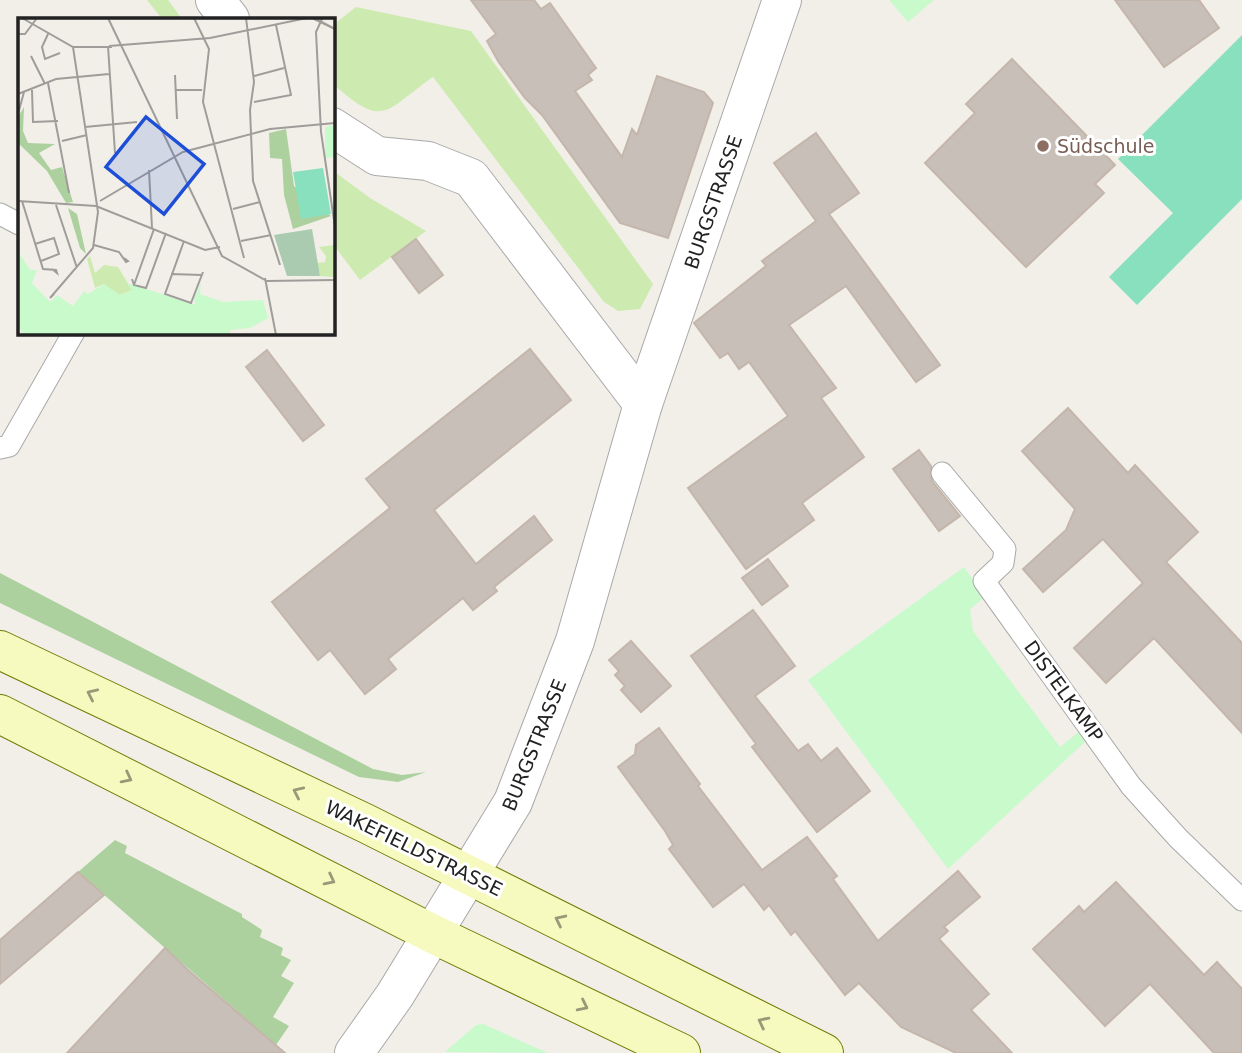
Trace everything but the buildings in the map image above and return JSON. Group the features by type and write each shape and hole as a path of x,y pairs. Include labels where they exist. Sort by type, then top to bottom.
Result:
{"main road":[{"name":"WAKEFIELDSTRASSE","path":"0,650 469,876 824,1053"},
{"path":"0,714 433,934 681,1053"}],"street":[{"path":"215,0 229,18"},
{"name":"BURGSTRASSE","path":"354,1053 433,934 513,802 575,641 643,404 782,0"},
{"path":"334,128 377,156 428,161 471,178 643,404"}],"lane":[{"path":"0,214 18,224"},
{"path":"0,448 9,446 73,334"},
{"name":"DISTELKAMP","path":"942,473 1005,549 1003,563 984,581 1131,786 1178,838 1242,900"}],"green space":[{"path":"147,0 168,0 181,18 161,18"},
{"path":"889,0 934,0 908,22"},
{"path":"356,7 471,31 653,284 640,309 618,311 604,302 433,77 394,106 375,111 364,107 334,85 334,24"},
{"path":"1242,35 1242,199 1137,305 1109,277 1173,213 1118,159"},
{"path":"334,171 370,198 426,231 360,280 334,245"},
{"path":"964,567 985,597 970,609 973,631 1060,747 1081,730 1088,739 948,869 808,680"},
{"path":"0,573 373,769 402,775 426,772 398,782 359,777 0,603"},
{"path":"115,840 127,846 125,853 242,914 242,917 262,930 260,937 283,948 281,955 291,960 281,976 294,983 273,1017 289,1026 276,1045 78,872"},
{"path":"483,1024 548,1053 445,1052 476,1025"}],"place":[{"name":"Südschule","path":"1043,146"}]}
